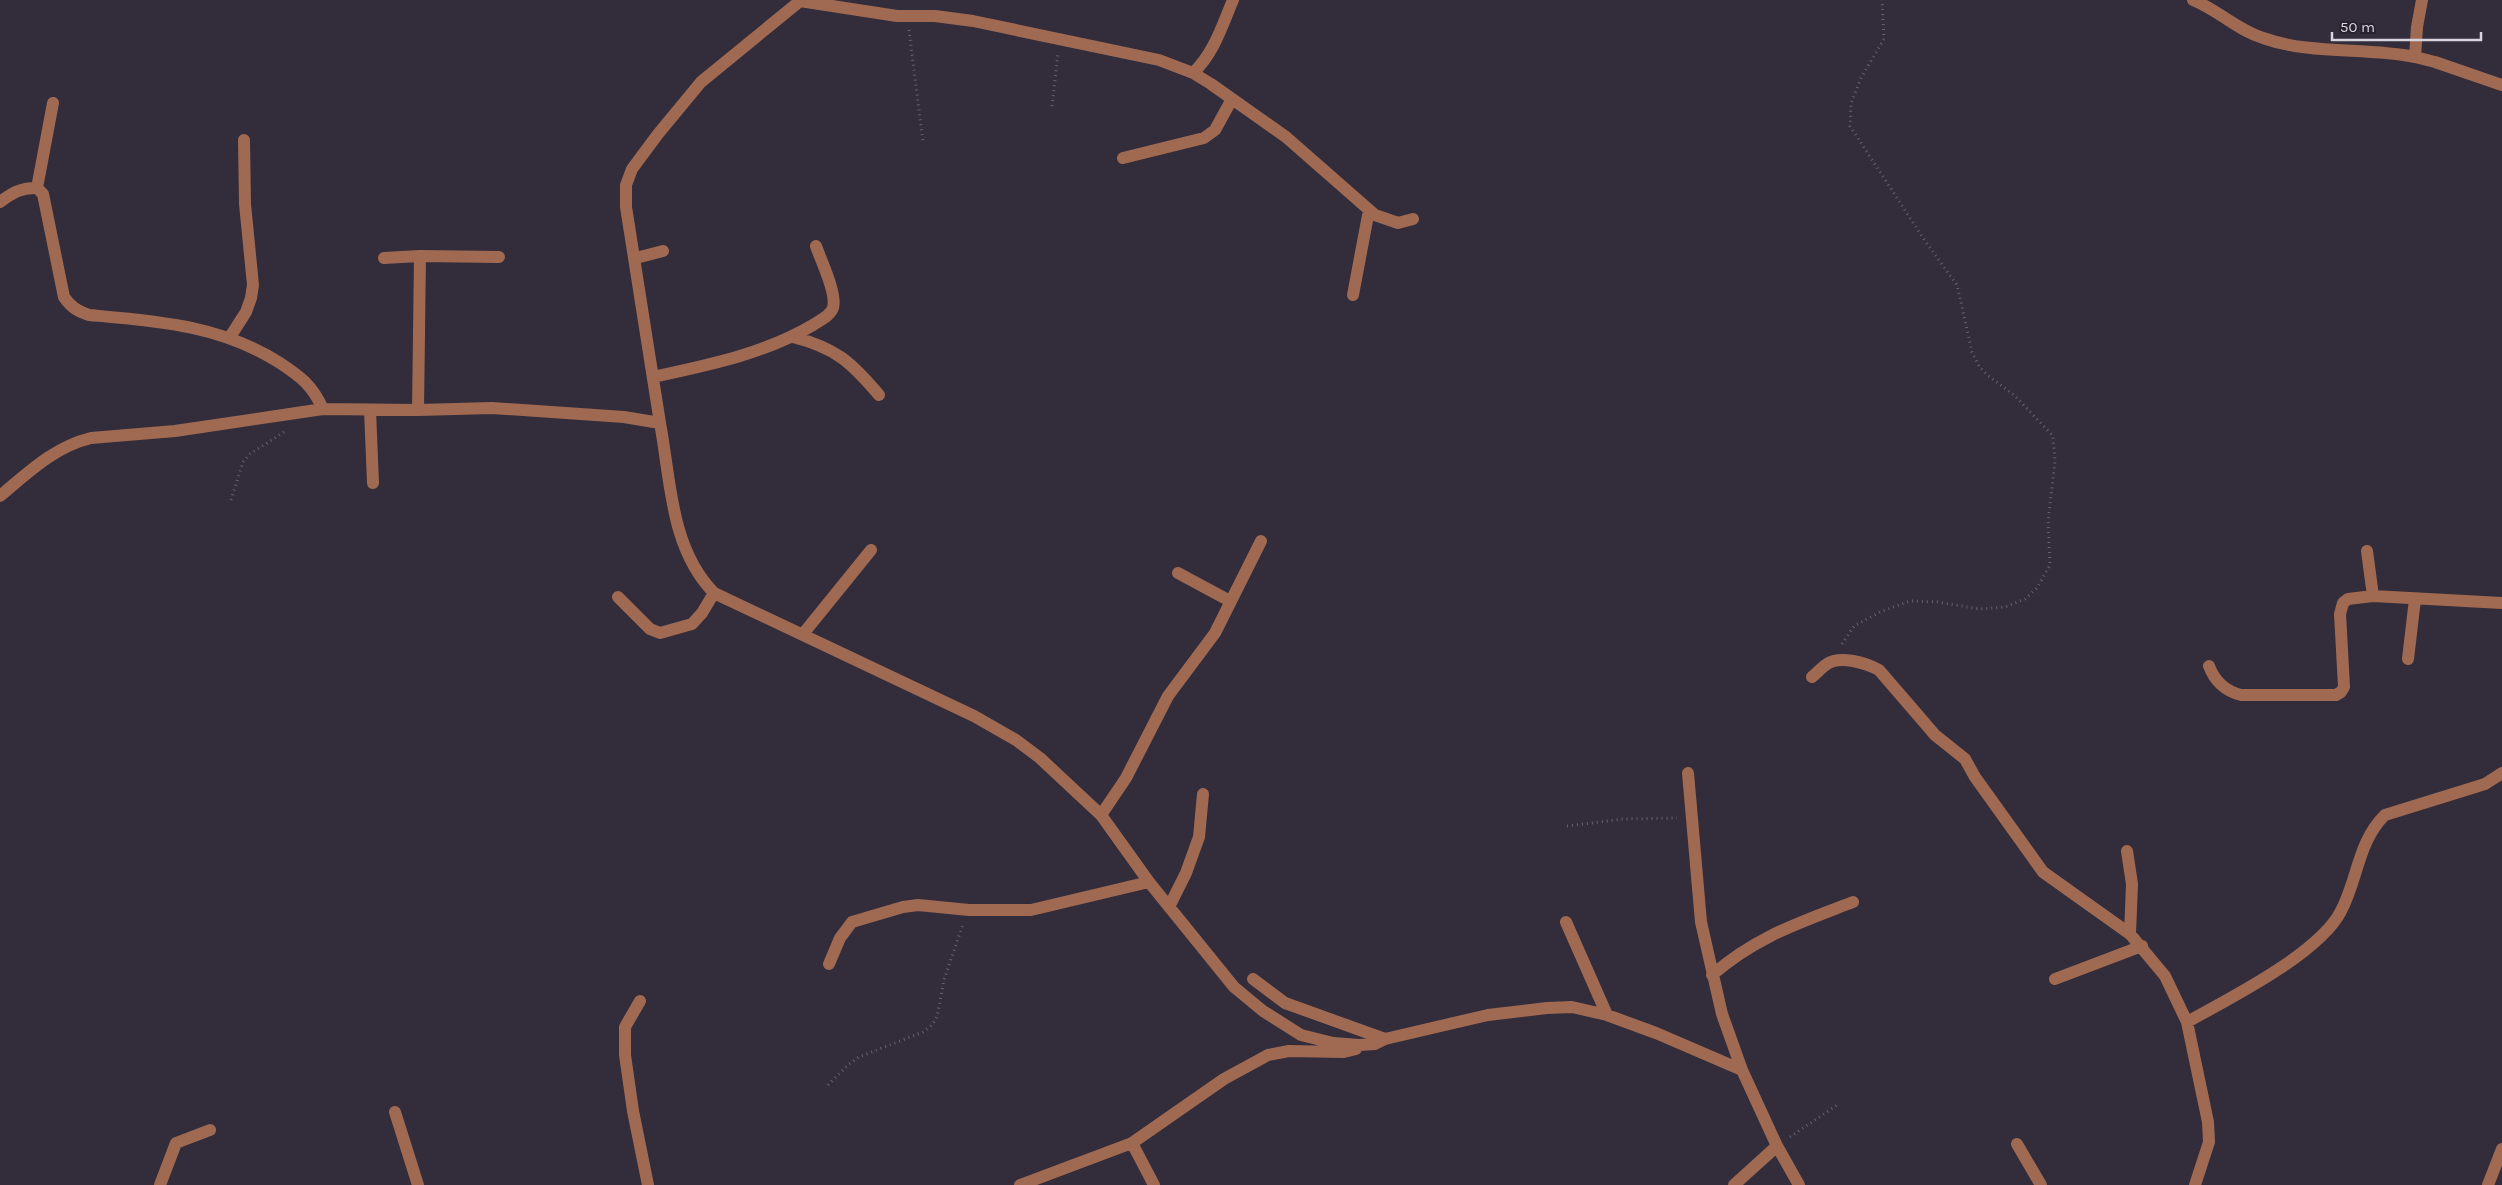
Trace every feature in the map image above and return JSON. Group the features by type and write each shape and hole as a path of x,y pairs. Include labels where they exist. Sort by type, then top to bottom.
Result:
{"street":[{"path":"1193,73 1206,60 1211,51 1233,0"},
{"path":"2193,0 2231,24 2264,39 2299,46 2396,54 2435,62 2502,85"},
{"path":"2415,58 2417,27 2422,0"},
{"path":"1413,219 1398,223 1387,221 1369,210 1286,138 1232,99 1193,73 1159,60 973,21 935,16 907,17 800,1 701,82 641,154 626,185 626,207 636,258 676,522 682,543 702,580 714,593 974,716 1016,740 1062,777 1100,815 1149,882 1234,987 1263,1011 1301,1035 1333,1043 1358,1045 1488,1016 1547,1008 1572,1007 1607,1015 1665,1037 1742,1070"},
{"path":"1123,158 1204,138 1215,130 1232,99"},
{"path":"36,188 53,103"},
{"path":"230,337 246,312 252,298 254,285 245,204 244,140"},
{"path":"0,202 13,192 27,187 36,188 43,194 64,297 70,306 89,315 191,326 230,337 258,349 294,372 310,385 323,409"},
{"path":"1353,295 1369,210"},
{"path":"653,377 713,364 771,347 793,337 828,316 832,310 834,299 816,246"},
{"path":"636,258 663,251"},
{"path":"418,410 420,256"},
{"path":"384,258 420,256 499,257"},
{"path":"793,337 826,347 843,358 854,366 879,395"},
{"path":"0,496 47,457 73,442 91,438 175,432 323,409 418,410 492,408 624,417 660,423"},
{"path":"370,410 373,483"},
{"path":"1100,815 1126,778 1168,696 1210,642 1261,541"},
{"path":"803,634 870,550"},
{"path":"2367,551 2373,596"},
{"path":"1178,573 1230,601"},
{"path":"618,597 650,629 660,633 692,624 714,593"},
{"path":"2209,666 2213,677 2230,692 2241,695 2336,695 2344,687 2340,614 2343,603 2348,599 2373,596 2502,604"},
{"path":"2408,659 2415,599"},
{"path":"1812,677 1828,663 1841,659 1872,666 1879,670 1935,734 1965,759 1974,776 2043,872 2130,934 2142,946 2165,976 2187,1022 2208,1122 2209,1142 2195,1185"},
{"path":"1688,773 1701,922 1712,975 1730,1042 1777,1146 1799,1185"},
{"path":"2187,1022 2249,988 2329,930 2341,912 2367,838 2377,823 2386,815 2486,784 2502,774"},
{"path":"1169,907 1186,873 1198,837 1203,794"},
{"path":"2127,851 2132,884 2130,934"},
{"path":"829,964 840,938 852,922 918,905 969,910 1031,910 1149,882"},
{"path":"1712,975 1744,949 1764,938 1853,902"},
{"path":"1566,922 1607,1015"},
{"path":"2054,979 2142,946"},
{"path":"1253,979 1285,1003 1380,1041"},
{"path":"640,1001 625,1026 625,1055 633,1112 648,1185"},
{"path":"1020,1185 1132,1143 1224,1079 1255,1061 1289,1051 1344,1052 1380,1041"},
{"path":"395,1112 418,1185"},
{"path":"160,1185 176,1143 210,1130"},
{"path":"1132,1143 1154,1185"},
{"path":"2017,1144 2041,1185"},
{"path":"1734,1185 1777,1146"},
{"path":"2488,1185 2502,1149"}],"path":[{"path":"1841,659 1841,646 1854,626 1880,612 1918,600 1979,609 2006,607 2025,599 2037,588 2050,565 2049,513 2055,461 2053,436 2014,395 1986,374 1979,366 1972,352 1957,284 1925,241 1850,126 1851,103 1861,78 1884,38 1882,0"},
{"path":"907,17 923,142"},
{"path":"1052,106 1060,38"},
{"path":"231,500 243,462 250,454 287,430 304,412"},
{"path":"1567,826 1623,819 1692,817"},
{"path":"828,1085 848,1064 923,1032 932,1025 939,1010 952,951 969,910"},
{"path":"1777,1146 1837,1105"}]}
